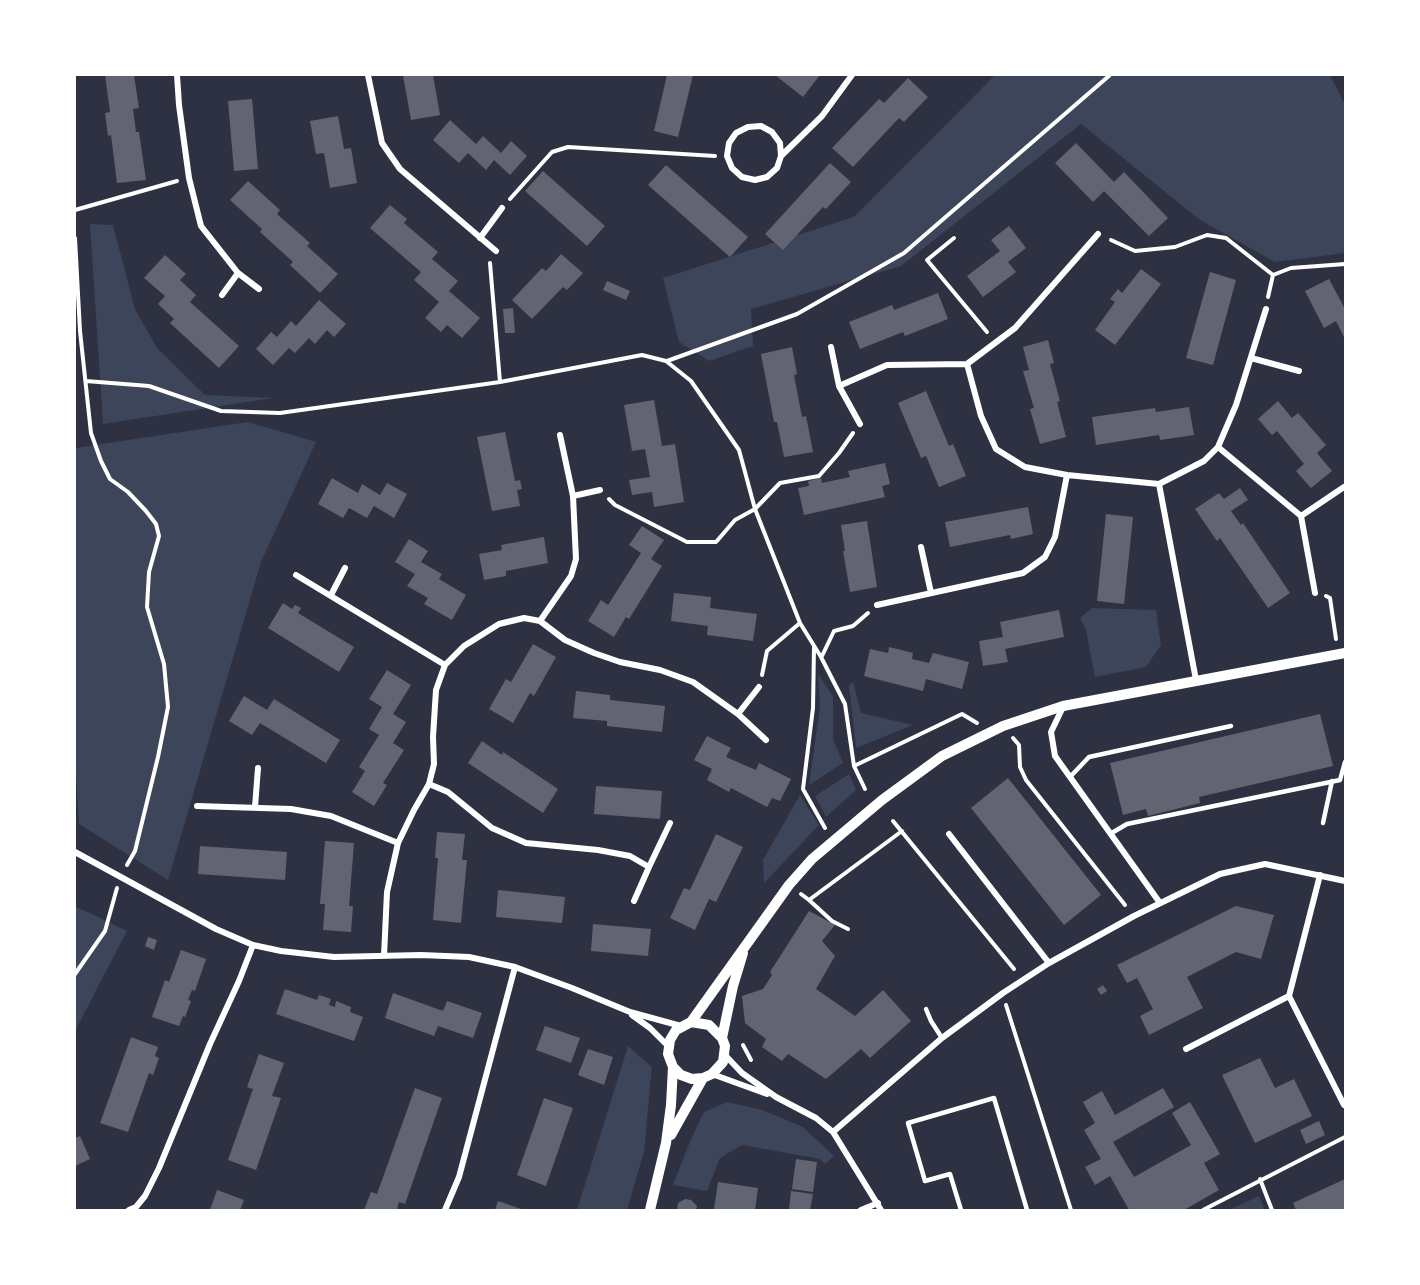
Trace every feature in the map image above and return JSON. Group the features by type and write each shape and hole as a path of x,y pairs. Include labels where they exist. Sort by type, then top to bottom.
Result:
{"street":[{"path":"177,75 189,178 201,226 238,273 259,289"},
{"path":"368,75 381,143 400,169 496,251"},
{"path":"781,156 822,116 852,75"},
{"path":"760,126 772,132 780,143 781,156 777,168 767,177 755,180 742,177 732,168 727,156 729,143 736,133 748,127 760,126"},
{"path":"480,237 502,208"},
{"path":"839,386 887,365 967,364 1015,328 1098,234"},
{"path":"222,295 238,273"},
{"path":"967,364 981,416 996,449 1025,467 1067,475 1159,484 1204,461 1218,447 1236,405 1266,309"},
{"path":"831,347 839,386 860,424"},
{"path":"1251,358 1299,371"},
{"path":"540,621 571,576 576,559 573,496 561,435"},
{"path":"1218,447 1301,516 1315,593"},
{"path":"877,605 1023,573 1045,557 1055,537 1067,475"},
{"path":"1159,484 1196,680"},
{"path":"1301,516 1344,487"},
{"path":"573,496 600,490"},
{"path":"921,547 931,593"},
{"path":"331,595 345,568"},
{"path":"296,574 445,665"},
{"path":"384,956 387,892 398,843 429,784 435,764 433,737 436,690 445,665 464,646 499,624 524,618 540,621 565,640 594,653 620,662 660,670 693,682 738,714 766,740"},
{"path":"776,1097 707,1076 692,1079 681,1075 673,1067 668,1054 672,1035 686,1024 789,885 812,859 882,800 942,756 990,731 1063,706 1342,654"},
{"path":"738,714 759,687"},
{"path":"1063,706 1051,732 1055,756 1160,903"},
{"path":"255,807 258,768"},
{"path":"429,784 448,792 492,828 526,843 598,850 630,856 650,867"},
{"path":"197,806 291,809 331,816 398,843"},
{"path":"634,901 670,823"},
{"path":"950,834 1049,963"},
{"path":"75,852 216,929 253,945 281,951 334,957 469,957 515,967 630,1012 686,1024 709,1025 722,1038"},
{"path":"833,1132 942,1038 1022,979 1160,903 1220,874 1265,864 1345,881"},
{"path":"1320,874 1289,996 1344,1105"},
{"path":"666,1143 684,1109 707,1076 723,1062 725,1054 722,1038 733,986 747,941"},
{"path":"134,1209 145,1196 159,1168 253,945"},
{"path":"445,1210 459,1177 515,967"},
{"path":"1186,1049 1289,996"},
{"path":"630,1012 668,1047"},
{"path":"725,1054 742,1073 776,1097 816,1118 833,1132 881,1210"},
{"path":"650,1210 666,1143 673,1067"},
{"path":"861,1210 878,1203"}],"lane":[{"path":"1070,777 1089,757 1231,726"},
{"path":"1110,834 1127,824 1340,780 1345,762"},
{"path":"1323,823 1332,781"},
{"path":"926,1009 942,1038"},
{"path":"961,1210 950,1174 925,1181 908,1123 994,1098 1027,1210"}],"path":[{"path":"666,361 797,314 904,253 1110,75"},
{"path":"502,208 552,152 568,147 727,156"},
{"path":"75,210 189,178"},
{"path":"1098,234 1135,251 1174,247 1207,235 1226,238 1273,275"},
{"path":"75,237 78,332 91,433 100,460 110,479 128,492 156,524 159,536 149,572 147,607 164,664 168,708 135,851 121,876 105,931 75,974"},
{"path":"954,238 927,260 996,342"},
{"path":"496,251 490,265 500,382"},
{"path":"1273,275 1291,268 1345,264"},
{"path":"1266,309 1273,275"},
{"path":"600,490 615,505 687,542 716,542 735,520 755,509 780,483 819,476 860,424"},
{"path":"1315,593 1330,598 1342,654"},
{"path":"822,657 834,631 854,626 877,605"},
{"path":"759,687 767,651 800,623"},
{"path":"814,646 813,708 803,789 833,841"},
{"path":"854,766 963,714 990,731"},
{"path":"1003,726 1019,745 1020,766 1026,780 1134,916"},
{"path":"893,821 1022,979"},
{"path":"809,900 902,831"},
{"path":"789,885 832,921 848,928"},
{"path":"1003,993 1071,1210"},
{"path":"741,1039 744,1050 757,1068"},
{"path":"1203,1210 1345,1137"},
{"path":"1260,1179 1272,1210"}],"shaded area":[{"path":"995,75 1330,75 1345,105 1345,253 1275,262 1200,220 1081,124 901,266 751,309 753,346 709,361 679,342 663,278 854,217"},
{"path":"90,224 113,225 135,309 157,348 205,395 273,398 103,424"},
{"path":"248,422 316,442 261,562 168,880 79,824 75,758 75,448"},
{"path":"1092,608 1156,610 1161,645 1146,667 1095,677 1086,630 1080,618"},
{"path":"818,674 833,696 833,739 843,763 809,785 820,706"},
{"path":"853,682 861,713 913,725 856,748 849,686"},
{"path":"849,774 856,790 826,817 815,796"},
{"path":"800,795 819,825 764,883 763,860"},
{"path":"75,906 127,931 75,1031"},
{"path":"628,1046 652,1067 644,1152 627,1210 577,1210"},
{"path":"727,1102 762,1110 803,1127 834,1156 825,1164 820,1159 742,1145 720,1158 707,1191 673,1185 704,1112"},
{"path":"1259,1196 1265,1210 1229,1210"}],"building":[{"path":"105,75 134,75 139,108 133,109 146,180 117,183 111,135 108,136 105,113 110,112"},
{"path":"403,75 433,75 440,115 411,120"},
{"path":"667,75 693,75 678,137 654,131"},
{"path":"775,75 820,75 803,97"},
{"path":"908,78 928,97 904,122 899,118 853,167 832,148 879,99 884,103"},
{"path":"252,99 258,169 234,171 228,101"},
{"path":"338,116 344,149 351,148 357,183 330,188 324,153 316,154 310,121"},
{"path":"450,120 476,144 483,136 501,153 511,141 527,156 510,175 494,160 486,170 468,153 459,163 433,140"},
{"path":"1076,143 1114,182 1124,172 1168,218 1149,236 1104,191 1093,202 1055,163"},
{"path":"830,163 851,182 826,209 823,207 783,250 765,234"},
{"path":"666,165 748,237 730,257 648,185"},
{"path":"543,171 605,226 587,246 525,191"},
{"path":"248,181 280,210 277,214 310,243 307,246 338,274 320,293 290,265 293,262 260,232 262,229 230,200"},
{"path":"390,205 407,219 404,223 438,252 432,259 458,281 449,291 480,318 462,338 447,325 441,332 425,318 439,302 414,280 421,272 370,228"},
{"path":"1009,226 1026,248 1008,262 1016,272 983,297 967,276 1000,251 991,240"},
{"path":"561,254 583,273 567,290 563,287 532,319 512,300 542,268 546,271"},
{"path":"165,255 186,274 180,280 196,295 190,302 239,346 219,368 170,323 174,319 158,304 165,296 144,278"},
{"path":"1141,269 1161,284 1115,345 1095,330 1115,302 1110,299 1118,289 1122,293"},
{"path":"1210,272 1236,280 1213,365 1186,358"},
{"path":"1329,279 1345,309 1345,339 1336,321 1324,328 1305,291"},
{"path":"607,281 630,291 626,300 603,290"},
{"path":"938,293 948,319 905,336 903,332 860,349 849,322 892,305 894,310"},
{"path":"319,300 346,324 334,337 327,330 315,344 309,338 295,353 289,348 273,365 256,349 271,332 277,337 291,321 296,326"},
{"path":"513,308 515,333 505,333 503,309"},
{"path":"1048,340 1054,363 1050,364 1060,401 1057,402 1066,437 1040,444 1030,409 1034,408 1023,371 1029,370 1023,347"},
{"path":"792,347 797,374 794,375 802,417 806,416 813,452 784,457 777,422 774,422 761,354"},
{"path":"926,391 949,446 953,444 966,476 939,487 926,456 921,458 898,403"},
{"path":"654,400 662,446 675,444 684,502 654,507 652,492 632,495 629,480 650,477 645,449 632,451 624,405"},
{"path":"1278,401 1292,418 1298,413 1326,445 1317,453 1332,471 1311,488 1296,471 1304,464 1277,431 1272,435 1258,419"},
{"path":"1189,407 1194,435 1160,440 1159,435 1096,445 1092,417 1155,408 1156,412"},
{"path":"505,432 515,481 520,480 522,489 517,490 520,506 492,511 477,437"},
{"path":"885,463 890,484 882,486 885,497 804,515 798,488 809,486 808,481 821,478 822,483 850,477 848,471"},
{"path":"332,478 358,493 362,484 380,495 387,483 407,494 394,518 374,506 367,518 349,508 343,518 318,504"},
{"path":"1240,488 1248,500 1231,511 1241,525 1243,523 1290,593 1268,608 1220,538 1217,541 1195,509 1219,493 1224,499"},
{"path":"1028,507 1033,534 1011,539 1010,535 950,547 945,522"},
{"path":"1106,514 1133,517 1124,604 1097,601"},
{"path":"867,521 877,587 850,592 841,525"},
{"path":"642,526 664,540 651,559 662,566 629,619 626,617 614,637 588,621 601,600 608,605 641,553 629,545"},
{"path":"544,537 548,563 506,571 506,576 484,580 479,554 502,550 501,545"},
{"path":"409,539 428,551 421,562 442,574 439,579 466,595 452,620 424,604 428,598 407,586 415,574 395,562"},
{"path":"674,593 711,597 710,608 757,614 753,641 707,635 708,626 671,621"},
{"path":"283,603 292,609 295,605 301,608 298,613 354,647 339,672 268,628"},
{"path":"1059,610 1064,637 1005,649 1008,662 983,666 979,641 1003,637 1000,622"},
{"path":"533,644 556,657 534,696 530,693 513,723 489,709 506,679 511,682"},
{"path":"889,647 913,653 912,659 929,663 933,653 969,662 962,689 926,679 923,691 864,676 870,649 888,653"},
{"path":"387,670 411,685 393,714 406,722 393,743 404,750 383,783 387,785 374,806 352,792 365,771 359,767 379,735 369,729 382,707 369,699"},
{"path":"576,691 610,695 610,700 665,706 662,732 607,726 607,721 573,718"},
{"path":"244,696 267,710 274,699 340,740 326,763 260,723 252,735 229,721"},
{"path":"1320,714 1333,766 1199,797 1200,803 1148,816 1146,809 1123,815 1110,763"},
{"path":"707,736 731,748 726,757 756,770 759,763 791,779 780,801 772,798 767,807 731,788 729,792 707,780 712,769 694,760"},
{"path":"482,741 502,755 503,752 558,789 543,813 468,763"},
{"path":"1008,778 1101,895 1064,925 971,808"},
{"path":"596,786 662,791 660,819 594,814"},
{"path":"437,832 465,834 462,860 467,860 461,923 433,920 438,858 435,858"},
{"path":"716,834 743,847 716,902 709,899 695,930 670,918 684,888 690,890"},
{"path":"325,841 354,843 349,906 353,906 351,932 323,930 325,904 320,904"},
{"path":"200,846 287,852 285,880 198,874"},
{"path":"498,890 565,897 562,923 496,917"},
{"path":"1236,906 1274,915 1261,959 1236,952 1187,977 1203,1008 1149,1035 1140,1016 1153,1009 1137,978 1127,983 1117,965"},
{"path":"809,911 835,925 822,941 835,956 816,989 855,1016 883,990 911,1021 870,1058 861,1049 826,1079 788,1054 782,1061 762,1047 766,1039 745,1023 742,996 763,989 772,975 770,972"},
{"path":"593,924 651,929 648,956 591,951"},
{"path":"148,937 157,940 154,950 145,946"},
{"path":"181,950 206,959 195,991 192,990 188,1000 191,1001 185,1017 183,1016 179,1026 152,1017 165,980 169,982"},
{"path":"1103,985 1107,991 1101,995 1097,989"},
{"path":"285,989 317,1000 319,995 331,999 329,1005 335,1007 336,1001 351,1007 350,1012 363,1017 354,1041 276,1014"},
{"path":"393,993 443,1011 447,1001 482,1013 473,1038 438,1026 434,1036 385,1018"},
{"path":"545,1026 580,1038 571,1063 536,1050"},
{"path":"131,1037 158,1047 155,1056 159,1058 153,1075 149,1073 128,1132 100,1123"},
{"path":"588,1049 613,1057 604,1085 578,1075"},
{"path":"259,1054 284,1063 272,1096 281,1098 256,1170 228,1160 253,1089 247,1087"},
{"path":"1260,1058 1275,1088 1294,1079 1312,1116 1255,1143 1222,1075"},
{"path":"415,1088 442,1098 405,1204 399,1202 397,1210 364,1210 371,1192 377,1194"},
{"path":"1163,1088 1174,1107 1113,1142 1134,1177 1191,1145 1172,1113 1190,1102 1220,1154 1204,1163 1219,1190 1184,1210 1129,1210 1110,1176 1095,1185 1085,1167 1101,1159 1084,1130 1095,1123 1083,1102 1102,1091 1115,1115"},
{"path":"544,1098 573,1108 546,1186 517,1175"},
{"path":"1319,1121 1325,1135 1306,1144 1300,1130"},
{"path":"80,1136 90,1159 75,1166 75,1138"},
{"path":"796,1159 817,1162 813,1192 792,1189"},
{"path":"1345,1179 1345,1209 1296,1210 1293,1203"},
{"path":"718,1182 758,1188 755,1210 714,1209"},
{"path":"217,1190 244,1200 240,1210 210,1210"},
{"path":"791,1191 813,1194 810,1210 789,1210"},
{"path":"685,1199 691,1200 697,1206 696,1210 677,1210 678,1203"},
{"path":"498,1201 524,1210 495,1210"}]}
